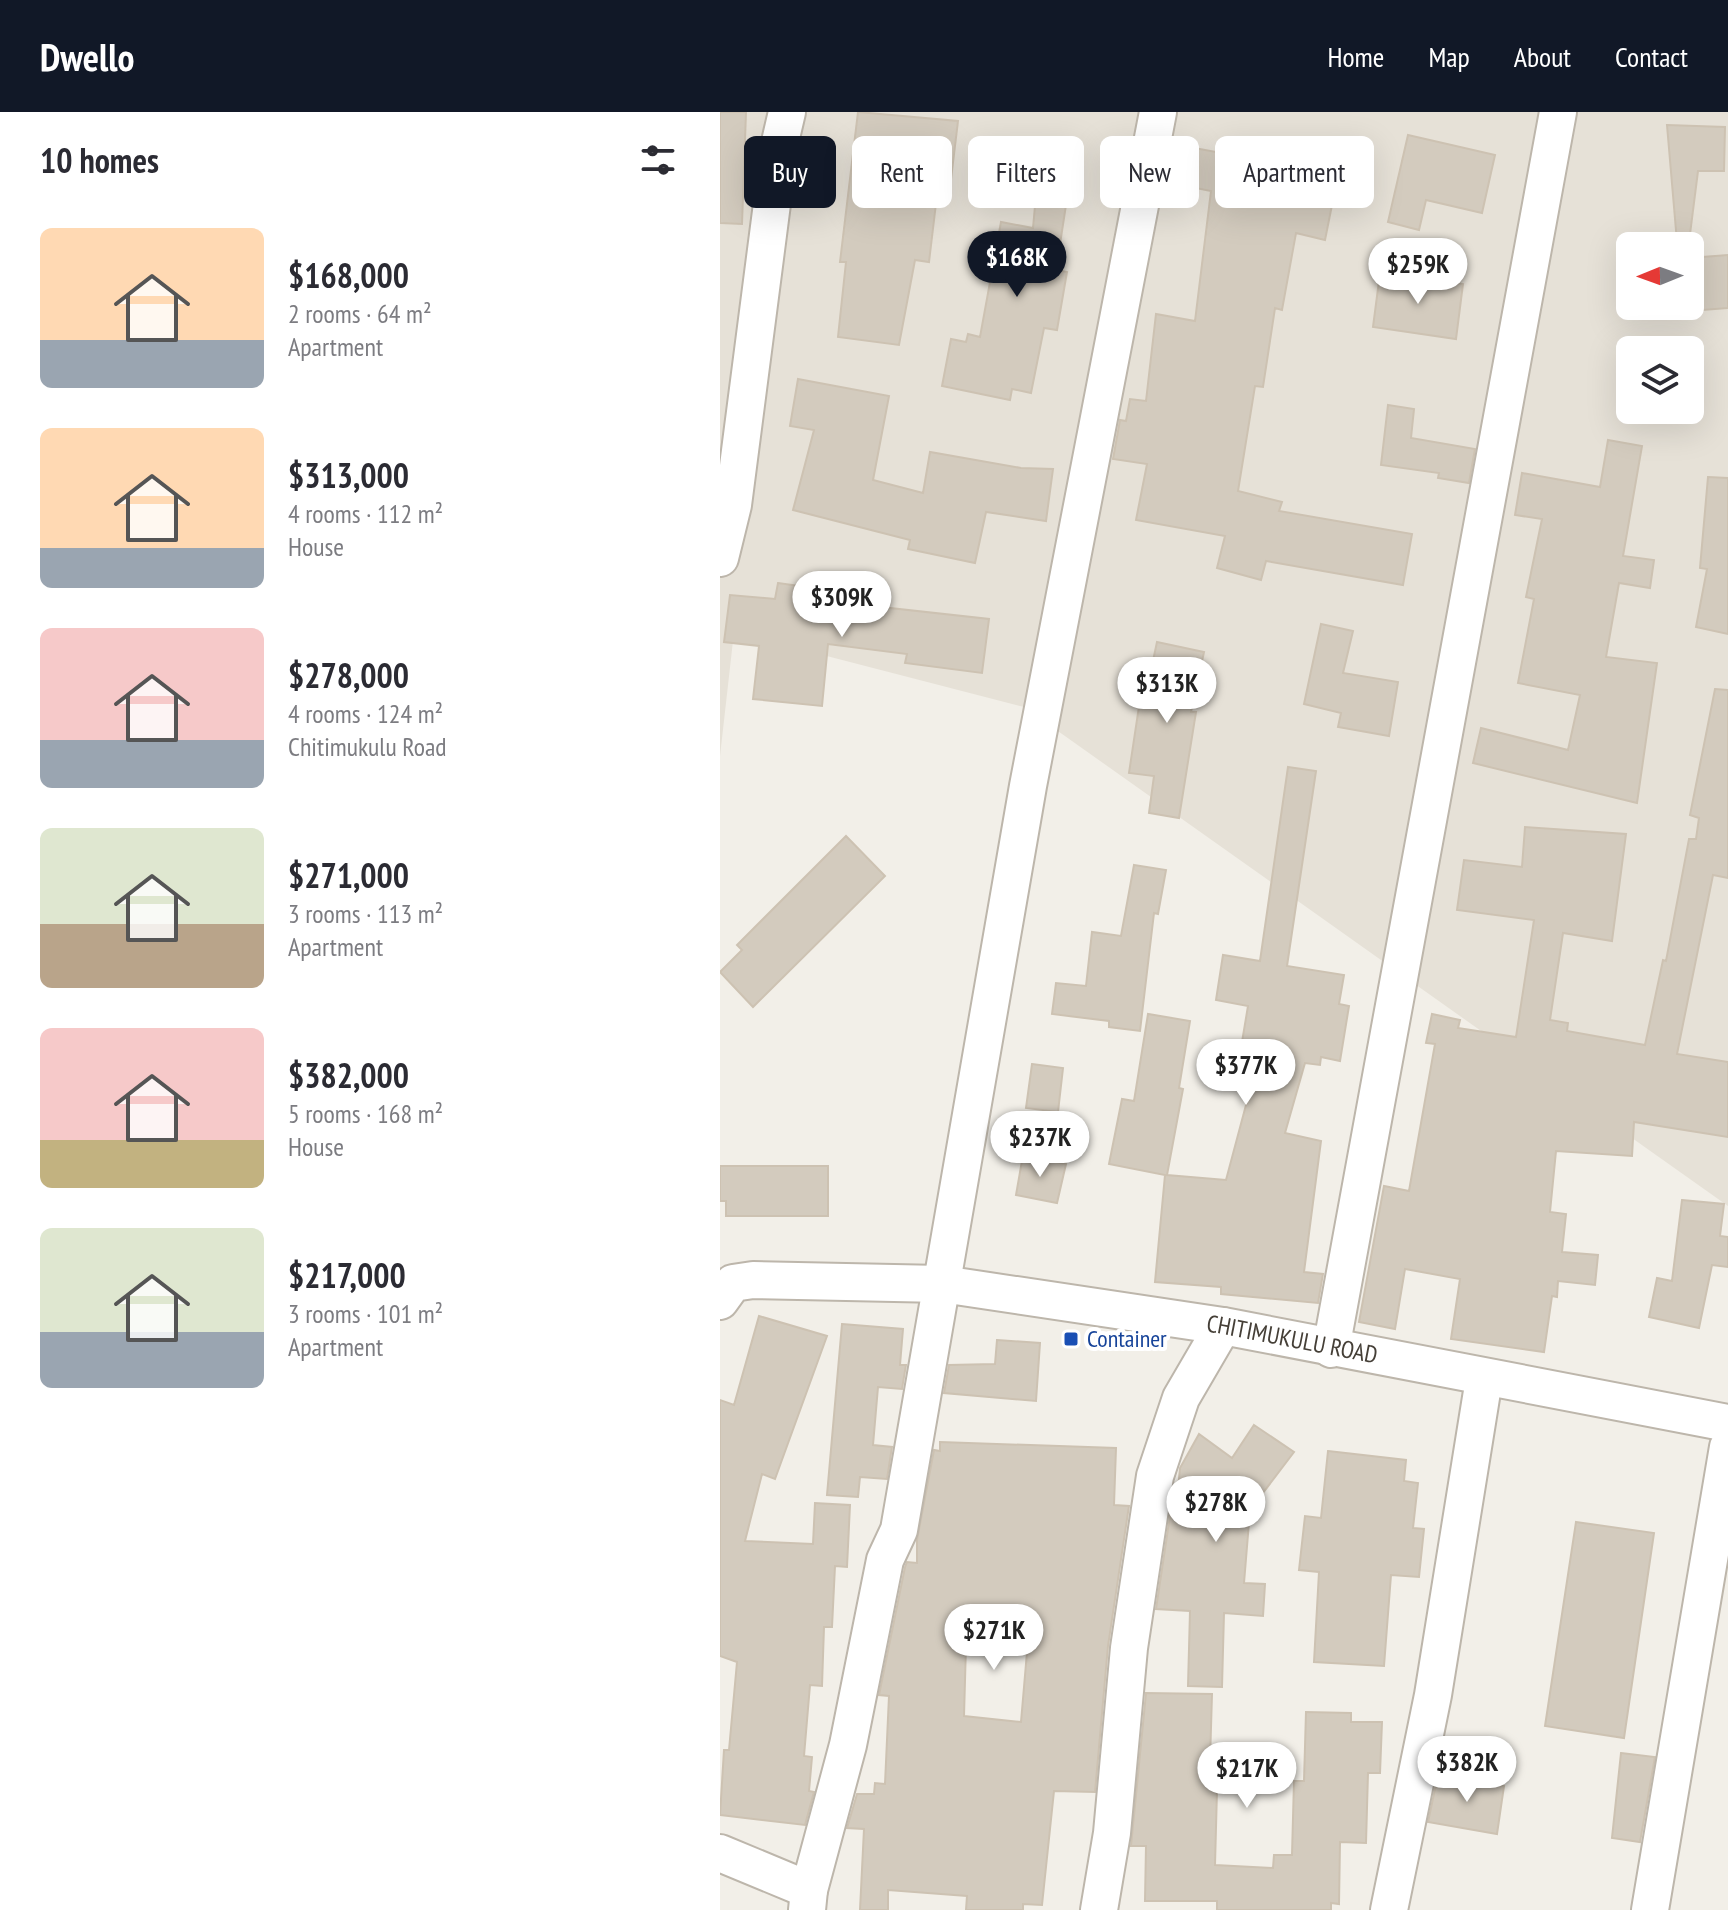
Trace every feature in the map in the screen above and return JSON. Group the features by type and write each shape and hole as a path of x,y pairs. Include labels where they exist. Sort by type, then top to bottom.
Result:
{"street":[{"path":"720,558 733,505 773,190 787,112"},
{"path":"720,1853 808,1900 848,1745 885,1560 899,1530 1031,771 1158,112"},
{"path":"1331,1349 1558,112"},
{"name":"CHITIMUKULU ROAD","path":"720,1301 733,1283 753,1280 942,1284 1223,1326 1484,1379 1728,1423"},
{"path":"1099,1910 1112,1833 1129,1648 1155,1476 1181,1398 1223,1326"},
{"path":"1389,1910 1433,1695 1484,1379"},
{"path":"1650,1910 1728,1447"}],"shaded area":[{"path":"720,112 1728,112 1728,1206 1024,707 734,632 720,756"}],"building":[{"path":"720,112 746,112 742,224 720,223"},
{"path":"858,112 958,121 952,171 952,136 855,136"},
{"path":"1667,125 1725,127 1724,171 1698,171 1690,232 1676,232"},
{"path":"1408,135 1495,155 1482,213 1426,200 1419,230 1388,222"},
{"path":"1199,149 1215,152 1215,208 1331,208 1325,240 1296,233 1282,310 1275,308 1263,387 1255,386 1238,491 1282,502 1279,511 1412,534 1403,585 1266,561 1261,580 1217,568 1225,536 1136,520 1147,464 1113,459 1120,420 1126,421 1130,399 1146,401 1156,314 1195,321 1211,191 1199,189"},
{"path":"852,162 852,208 935,208 929,262 915,260 899,345 838,337 846,262 840,262"},
{"path":"1035,208 1066,208 1056,270 1067,272 1057,330 1044,328 1031,393 1012,389 1010,400 942,386 951,339 966,342 968,334 980,337 1001,222 1033,228"},
{"path":"1728,255 1728,308 1704,310 1704,257"},
{"path":"1380,273 1463,284 1456,339 1373,327"},
{"path":"798,379 889,396 873,480 923,493 930,452 1021,468 1053,469 1046,521 986,512 975,563 908,549 910,540 793,510 814,430 790,426"},
{"path":"1388,405 1414,409 1411,438 1475,449 1469,483 1438,478 1439,473 1381,465"},
{"path":"1608,440 1642,446 1623,556 1654,560 1650,588 1619,583 1606,657 1657,663 1637,803 1473,763 1481,728 1568,750 1580,695 1518,683 1534,599 1526,597 1542,519 1515,515 1522,473 1600,487"},
{"path":"1708,477 1728,478 1728,634 1696,627 1707,569 1700,568"},
{"path":"778,583 828,590 827,601 989,619 982,673 905,663 907,654 828,644 822,706 753,699 759,646 724,642 730,595 775,599"},
{"path":"1321,624 1353,631 1343,673 1398,682 1389,736 1338,727 1341,713 1304,704"},
{"path":"1157,642 1204,652 1191,712 1196,712 1179,818 1149,813 1154,776 1129,773 1144,673 1150,675"},
{"path":"1715,689 1728,690 1728,878 1713,875 1677,1054 1728,1062 1728,1137 1634,1122 1632,1156 1556,1151 1550,1212 1566,1214 1562,1252 1598,1255 1595,1285 1558,1281 1557,1297 1552,1296 1544,1352 1451,1339 1460,1279 1405,1269 1395,1329 1359,1322 1384,1186 1409,1191 1435,1044 1426,1043 1432,1014 1460,1020 1458,1028 1516,1037 1534,920 1457,910 1464,860 1522,867 1525,827 1626,834 1612,941 1563,933 1550,1020 1568,1023 1567,1031 1645,1045 1663,960 1666,961 1689,839 1696,839 1699,818 1690,815"},
{"path":"1288,767 1316,771 1287,966 1344,975 1339,1004 1349,1006 1340,1061 1321,1057 1320,1065 1305,1063 1285,1133 1321,1141 1304,1272 1323,1274 1318,1303 1221,1294 1221,1287 1155,1282 1165,1175 1109,1164 1122,1099 1134,1101 1148,1014 1190,1021 1179,1088 1183,1089 1167,1175 1226,1180 1254,1075 1237,1072 1248,1006 1216,1000 1223,955 1260,961"},
{"path":"846,836 885,876 753,1007 720,972 742,950 737,945"},
{"path":"1134,865 1166,870 1158,914 1154,913 1140,1031 1109,1027 1109,1021 1052,1014 1056,983 1086,986 1092,932 1121,936"},
{"path":"1032,1064 1063,1068 1058,1112 1026,1108"},
{"path":"1023,1155 1066,1164 1057,1203 1016,1195"},
{"path":"720,1166 828,1166 828,1216 726,1216 726,1201 720,1201"},
{"path":"1682,1200 1724,1204 1720,1236 1728,1237 1728,1267 1712,1265 1699,1328 1649,1317 1657,1278 1672,1281"},
{"path":"759,1316 827,1336 775,1479 762,1474 745,1541 813,1544 815,1503 850,1505 847,1567 835,1566 832,1627 824,1627 822,1686 810,1685 804,1756 812,1757 809,1791 814,1792 805,1825 720,1815 724,1750 729,1750 737,1662 720,1656 720,1400 734,1405"},
{"path":"842,1324 903,1329 900,1365 906,1365 902,1389 878,1387 873,1445 892,1447 887,1479 860,1477 858,1497 827,1495"},
{"path":"997,1340 1040,1343 1036,1401 944,1393 949,1365 995,1364"},
{"path":"1254,1425 1294,1452 1250,1510 1244,1583 1265,1584 1263,1616 1224,1613 1222,1687 1188,1686 1190,1611 1156,1609 1171,1509 1176,1509 1180,1468 1199,1434 1232,1458"},
{"path":"940,1442 1116,1448 1114,1505 1129,1506 1108,1646 1095,1792 1054,1791 1042,1905 1023,1904 1023,1910 966,1910 967,1896 888,1890 888,1910 860,1910 864,1829 847,1828 857,1794 874,1794 875,1783 885,1784 889,1696 879,1695 905,1567 907,1562 917,1563 917,1540 934,1450 940,1451","holes":["966,1645 1027,1652 1021,1722 964,1716"]},
{"path":"1328,1451 1406,1460 1404,1481 1418,1483 1413,1528 1424,1529 1419,1577 1391,1575 1384,1666 1314,1662 1319,1572 1299,1570 1305,1516 1321,1518"},
{"path":"1576,1522 1654,1533 1624,1738 1545,1726"},
{"path":"1146,1693 1212,1694 1210,1761 1238,1763 1236,1792 1217,1790 1215,1865 1273,1868 1274,1855 1292,1855 1294,1781 1304,1781 1306,1712 1351,1713 1351,1722 1382,1722 1380,1773 1368,1773 1366,1843 1340,1842 1339,1904 1331,1903 1331,1910 1217,1910 1217,1901 1145,1901 1146,1846 1131,1846"},
{"path":"1621,1753 1655,1757 1640,1842 1612,1838"},
{"path":"1438,1775 1504,1786 1497,1834 1428,1822"}],"place":[{"name":"Container","path":"1071,1339"}]}
